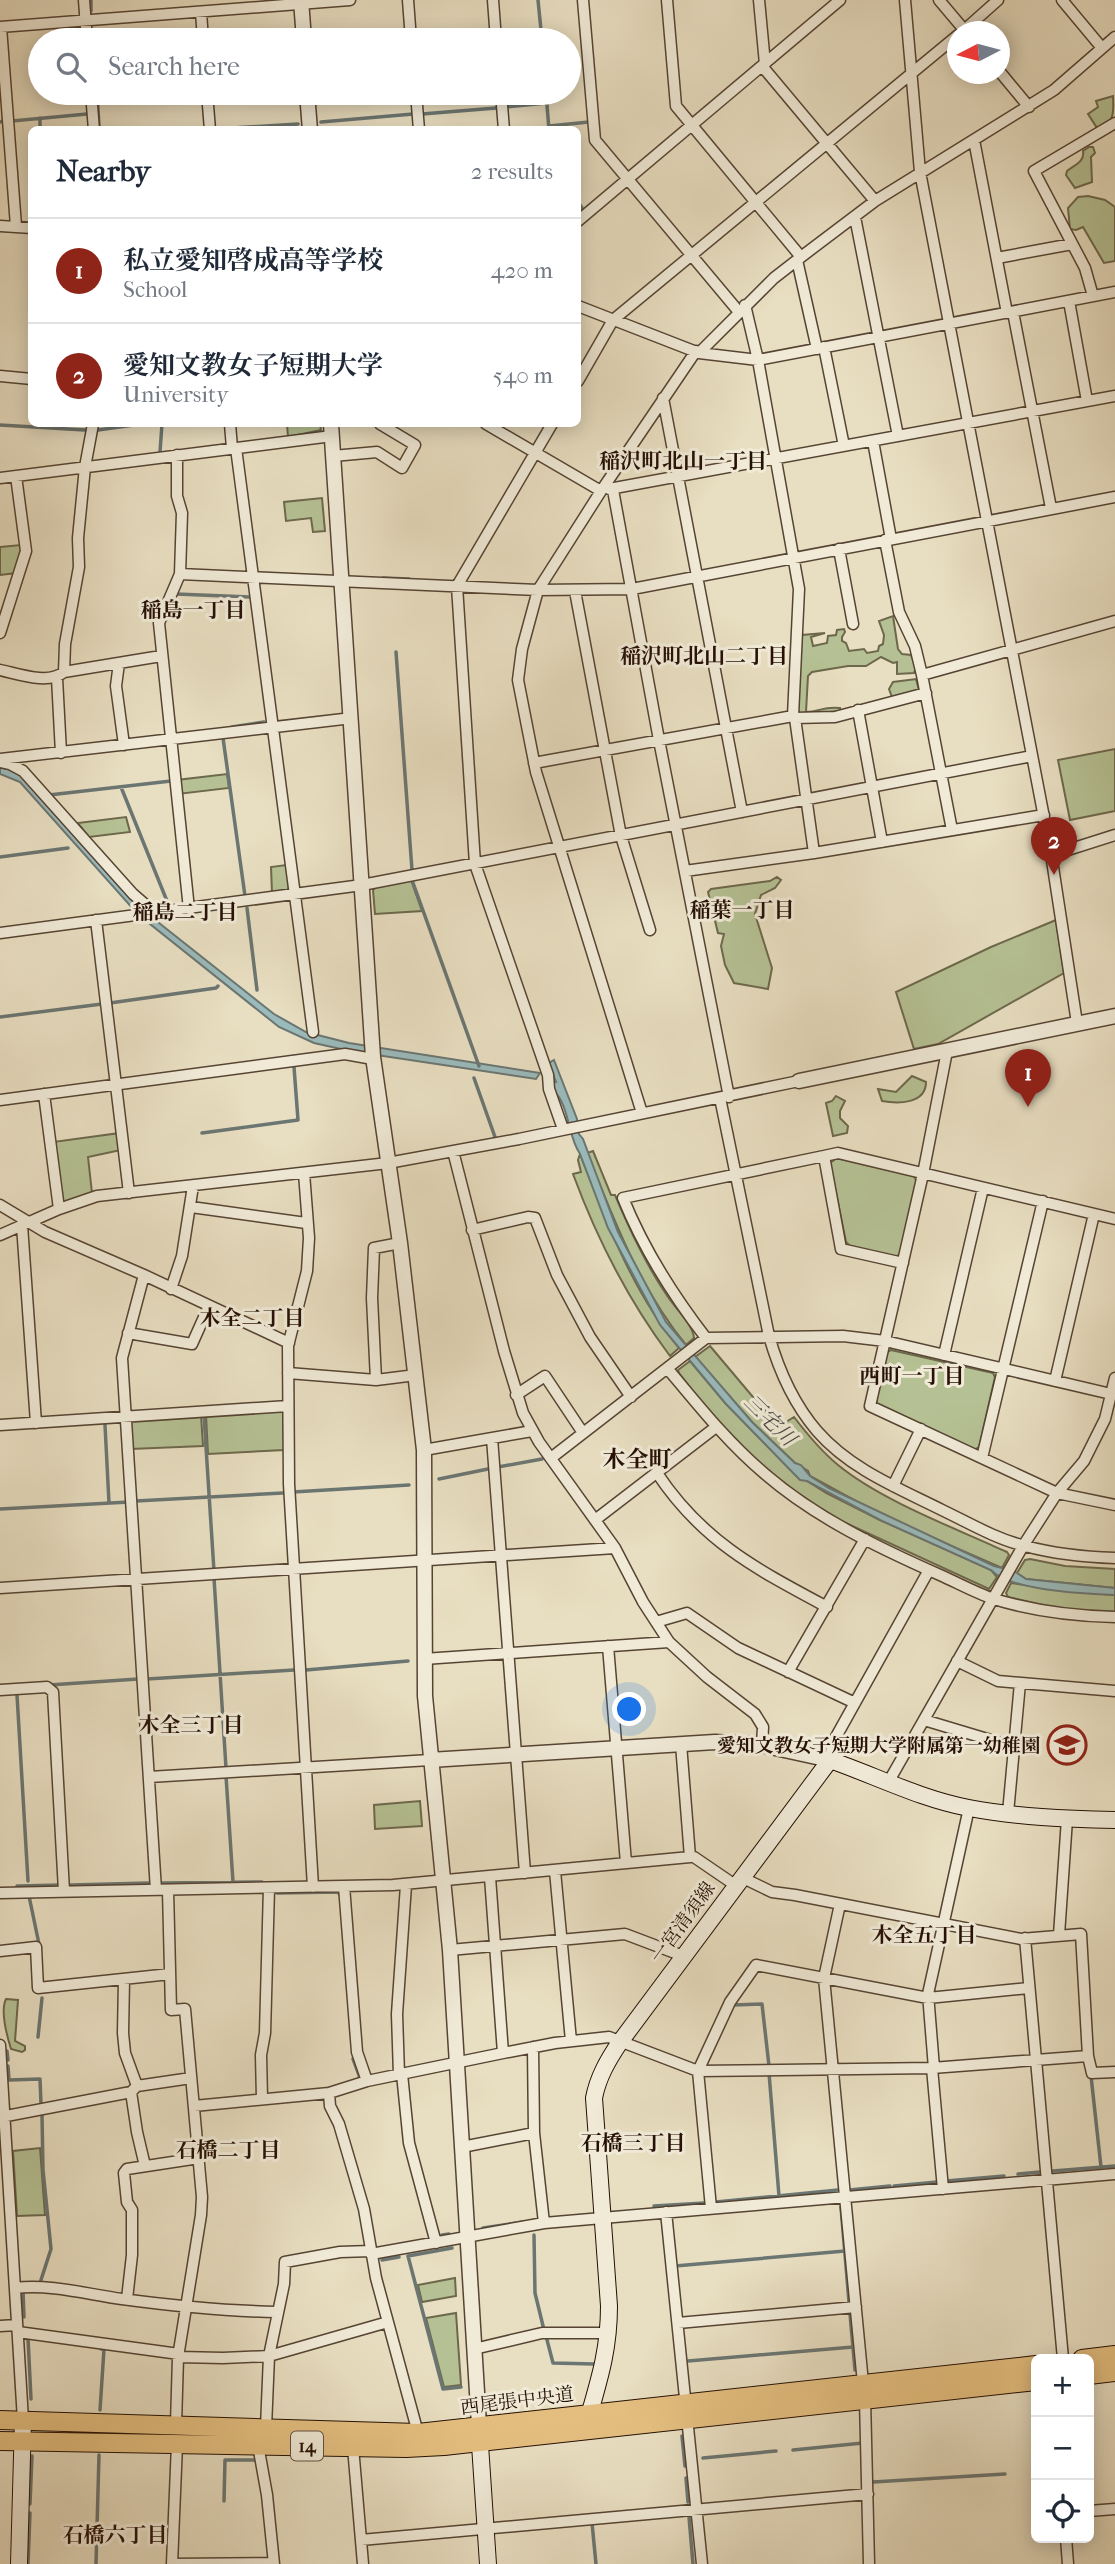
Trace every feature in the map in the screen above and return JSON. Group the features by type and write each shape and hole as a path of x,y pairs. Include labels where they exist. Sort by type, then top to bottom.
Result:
{"main road":[{"path":"830,1760 927,1796 969,1808 1066,1819 1115,1820"},
{"name":"一宮清須線","path":"590,2412 607,2353 609,2333 594,2098 596,2084 620,2042 830,1760"},
{"path":"1094,2358 1115,2355"},
{"name":"西尾張中央道","path":"0,2420 479,2434 864,2391 1031,2366"},
{"path":"1094,2374 1115,2372"},
{"name":"西尾張中央道","path":"864,2391 1031,2381"},
{"name":"西尾張中央道","path":"0,2441 406,2448 590,2412 686,2410"},
{"path":"19,2564 23,2420"},
{"path":"479,2434 488,2564"}],"street":[{"path":"84,0 86,28"},
{"path":"16,226 1,27 350,0"},
{"path":"408,0 410,28"},
{"path":"493,0 495,28"},
{"path":"583,0 595,140 692,255 742,308 758,360 799,589 794,717 814,853"},
{"path":"667,0 676,106 799,258 844,446"},
{"path":"759,0 763,65 875,201"},
{"path":"581,218 840,0"},
{"path":"905,0 920,172 1052,855 1077,1023"},
{"path":"939,0 954,21"},
{"path":"974,21 998,0"},
{"path":"1062,0 1102,48"},
{"path":"301,2 302,28"},
{"path":"201,12 202,28"},
{"path":"642,1113 534,763 518,680 522,649 538,590 606,490 663,398 698,352 742,308 799,258 875,201 1054,90 1115,37"},
{"path":"581,376 613,320 947,44"},
{"path":"1009,84 1029,107"},
{"path":"92,105 94,126"},
{"path":"208,105 210,126"},
{"path":"308,105 310,126"},
{"path":"417,105 419,126"},
{"path":"502,105 504,126"},
{"path":"1093,296 1085,268 1034,172 1115,123"},
{"path":"974,140 1051,508"},
{"path":"855,216 898,436"},
{"path":"0,226 28,228"},
{"path":"997,258 1072,244"},
{"path":"581,307 698,352 758,360 1115,292"},
{"path":"1069,301 1087,401"},
{"path":"0,376 28,379"},
{"path":"491,427 606,490 1115,396"},
{"path":"663,398 741,812"},
{"path":"61,753 60,675 79,567 78,538 85,467 92,427"},
{"path":"230,427 313,1032"},
{"path":"333,456 377,452 402,468 415,445 385,427"},
{"path":"550,427 457,586 475,864 548,1075 549,1089 563,1129"},
{"path":"0,478 234,448 331,430 373,1054 400,1243 424,1450 424,1659 430,1760 450,1950 479,2434"},
{"path":"873,441 899,612 915,646 952,830"},
{"path":"177,455 177,496 182,513 180,574 159,623 169,739 189,909"},
{"path":"0,633 26,551 16,476"},
{"path":"606,490 632,589 685,871 735,1174 769,1336 789,1392 818,1432 843,1456 873,1476 979,1528 1023,1546 1064,1555 1115,1558"},
{"path":"180,574 538,590 632,589 1115,497"},
{"path":"839,549 853,624"},
{"path":"575,591 621,836 650,930"},
{"path":"0,598 13,596"},
{"path":"922,675 1115,621"},
{"path":"0,670 37,678 161,656"},
{"path":"119,663 116,686 124,745"},
{"path":"534,763 794,717 835,717 926,693"},
{"path":"858,710 882,842"},
{"path":"0,760 352,718"},
{"path":"0,933 362,885 1032,756"},
{"path":"0,760 23,771 133,894 155,913"},
{"path":"685,871 1044,815"},
{"path":"1052,855 1115,835"},
{"path":"96,920 129,1193"},
{"path":"0,1235 59,1209 97,1196 388,1163 453,1152 1115,1016"},
{"path":"947,1051 923,1174 870,1406 1057,1493 1115,1505"},
{"path":"0,1100 345,1054 373,1054"},
{"path":"44,1094 59,1209"},
{"path":"453,1152 516,1395 533,1432 615,1549 643,1602 669,1642 707,1677 755,1714 763,1727 762,1745"},
{"path":"704,1340 652,1260 623,1198 838,1153 1115,1219"},
{"path":"824,1156 841,1249 903,1264"},
{"path":"304,1173 309,1238 307,1271 289,1343 288,1406 289,1484 313,1887"},
{"path":"172,1289 182,1256 193,1185"},
{"path":"944,1355 983,1188"},
{"path":"982,1458 1043,1202"},
{"path":"0,1205 26,1224 144,1275 289,1343"},
{"path":"191,1207 306,1223"},
{"path":"1055,1381 1094,1214"},
{"path":"472,1230 528,1217 535,1219 557,1275 590,1337 631,1397"},
{"path":"26,1224 36,1423"},
{"path":"376,1380 372,1298 374,1248 400,1243"},
{"path":"144,1275 122,1358 149,1777 170,1974 171,2010 186,2009 202,2196 179,2356 176,2424"},
{"path":"128,1333 191,1344 209,1306"},
{"path":"551,1458 704,1340 769,1336 843,1336 885,1341 1111,1394"},
{"path":"671,1365 716,1427 765,1475 838,1525 929,1570 995,1595 1050,1612 1115,1617"},
{"path":"288,1373 376,1380 416,1375"},
{"path":"516,1395 545,1376 583,1433"},
{"path":"889,1781 1023,1546 1057,1493 1084,1461 1110,1421 1111,1394 1115,1378"},
{"path":"0,1425 288,1406"},
{"path":"595,1520 716,1427"},
{"path":"893,1486 921,1429"},
{"path":"424,1450 533,1432"},
{"path":"492,1438 525,1873"},
{"path":"656,1473 686,1511 721,1545 756,1569 827,1607"},
{"path":"788,1672 865,1539"},
{"path":"0,1588 615,1549"},
{"path":"149,1777 715,1742 762,1745 830,1760 832,1744 929,1570"},
{"path":"656,1622 687,1613 738,1648 855,1703"},
{"path":"424,1659 669,1642"},
{"path":"608,1646 626,1863"},
{"path":"957,1661 998,1681 1115,1691"},
{"path":"1009,1813 1020,1683"},
{"path":"0,1690 47,1687 53,1692 64,1891"},
{"path":"924,1720 1014,1747"},
{"path":"681,1744 690,1857"},
{"path":"943,2189 928,1998 969,1808"},
{"path":"1059,1936 1066,1819"},
{"path":"0,1893 406,1885 694,1857 738,1881 772,1892 1025,1938 1081,1934 1088,2056 1092,2073 1115,2072"},
{"path":"555,1871 571,2041"},
{"path":"490,1877 503,2053"},
{"path":"406,1885 397,2014 400,2075 409,2143 436,2243"},
{"path":"344,1886 357,2052 368,2081"},
{"path":"262,2099 261,2055 265,2033 269,1888"},
{"path":"840,1903 824,1978 864,2391 869,2564"},
{"path":"450,1950 625,1934 683,1956"},
{"path":"1025,1938 1063,2354"},
{"path":"0,1951 36,1947 38,1988 170,1974"},
{"path":"711,2208 698,2071 730,2002 757,1965 928,1998 1029,1989"},
{"path":"124,1979 125,2053 134,2089 137,2132 145,2166"},
{"path":"194,2106 329,2092 368,2081 533,2047 609,2037 698,2071 933,2068 1088,2056"},
{"path":"0,2047 5,2220 15,2288 23,2420"},
{"path":"533,2047 534,2133 544,2223"},
{"path":"2,2117 191,2078"},
{"path":"329,2092 330,2106 339,2124 364,2209 371,2252 418,2432"},
{"path":"462,2147 534,2133"},
{"path":"127,2299 132,2255 132,2210 127,2202 124,2173 127,2169 199,2158"},
{"path":"266,2427 269,2356 284,2284 285,2262 340,2252 371,2252 436,2243 544,2223 1115,2174"},
{"path":"666,2212 702,2564"},
{"path":"15,2288 40,2286 186,2307 277,2312"},
{"path":"678,2323 856,2307"},
{"path":"0,2326 179,2356 223,2358 269,2356 388,2322"},
{"path":"474,2349 542,2333 609,2333"},
{"path":"177,2444 172,2564 274,2564 267,2495 258,2445"},
{"path":"353,2447 363,2564"},
{"path":"361,2540 868,2494"},
{"path":"1094,2511 1115,2509"},
{"path":"1066,2543 1068,2564"}],"green space":[{"path":"1113,96 1112,116 1108,124 1099,131 1088,114 1098,107 1096,101"},
{"path":"1093,147 1095,153 1091,157 1092,182 1075,188 1066,175 1067,171 1081,161 1083,151"},
{"path":"1078,197 1105,200 1115,207 1115,261 1104,263 1083,227 1070,229 1068,208"},
{"path":"287,427 320,427 321,430 288,437"},
{"path":"322,498 325,531 313,532 311,518 286,521 284,502"},
{"path":"21,545 16,573 0,575 0,547"},
{"path":"893,616 898,649 902,654 911,655 916,667 914,673 897,674 897,662 893,663 881,657 866,666 812,672 808,676 806,712 825,708 840,708 840,711 801,715 796,710 802,635 825,633 811,637 813,646 827,643 828,636 836,635 837,630 844,629 842,641 846,643 849,651 878,651 883,644 884,635 879,621"},
{"path":"916,679 919,690 892,697 889,689 893,682"},
{"path":"1115,749 1115,811 1070,820 1058,760"},
{"path":"227,774 229,788 178,794 177,780"},
{"path":"126,817 130,832 89,837 78,823"},
{"path":"286,865 289,887 287,891 272,893 271,867"},
{"path":"777,877 781,880 775,888 761,895 755,914 772,968 768,989 734,983 725,965 721,946 724,934 718,933 708,892 711,889 770,881"},
{"path":"411,880 422,911 375,914 373,890 377,886"},
{"path":"1056,920 1064,973 938,1044 914,1049 896,992"},
{"path":"912,1076 926,1082 921,1095 910,1101 882,1101 878,1089 896,1092"},
{"path":"836,1096 845,1101 840,1118 848,1126 847,1133 833,1136 826,1103"},
{"path":"120,1133 121,1150 88,1157 92,1193 61,1203 53,1142"},
{"path":"593,1151 611,1195 615,1195 646,1260 660,1285 691,1328 694,1338 686,1345 655,1301 629,1253 587,1153"},
{"path":"580,1154 634,1280 679,1348 670,1356 627,1291 592,1222 573,1174 581,1172 578,1160"},
{"path":"837,1158 914,1176 917,1182 900,1254 895,1257 850,1246 846,1242 830,1163"},
{"path":"710,1346 758,1403 781,1425 794,1417 826,1454 856,1478 920,1513 1007,1552 1009,1555 1002,1568 885,1517 810,1476 808,1471 795,1463 752,1422 695,1357"},
{"path":"891,1350 993,1373 995,1377 979,1447 974,1450 878,1404 876,1400 887,1352"},
{"path":"690,1361 726,1404 793,1472 826,1493 880,1520 991,1570 997,1577 989,1589 835,1518 787,1486 755,1459 710,1413 679,1373 678,1370"},
{"path":"279,1410 283,1412 284,1450 208,1454 206,1415"},
{"path":"201,1415 203,1446 131,1449 132,1419"},
{"path":"1025,1560 1065,1566 1115,1569 1115,1588 1026,1579 1017,1573"},
{"path":"1011,1583 1115,1595 1115,1612 1064,1610 1008,1597 1006,1593"},
{"path":"420,1801 422,1826 375,1829 374,1805"},
{"path":"6,1999 18,2000 15,2041 25,2046 22,2052 11,2049 4,2017"},
{"path":"40,2148 45,2215 17,2216 13,2151"},
{"path":"455,2278 456,2296 422,2302 418,2285"},
{"path":"456,2313 461,2385 444,2387 426,2318"}],"water":[{"path":"0,767 19,773 139,903 134,910 20,782 0,774"},
{"path":"154,919 274,1014 306,1032 349,1043 540,1073 536,1079 350,1051 314,1043 279,1027 150,924"},
{"path":"554,1060 577,1119 579,1134 618,1232 666,1322 752,1422 810,1476 829,1488 994,1566 1014,1571 1026,1579 1115,1588 1115,1595 1049,1590 1014,1583 880,1520 807,1481 800,1480 726,1404 660,1325 608,1228 563,1105 554,1091 556,1082 549,1063"}],"waterway":[{"path":"91,0 91,11"},
{"path":"538,0 541,28"},
{"path":"98,105 99,126"},
{"path":"505,107 526,105"},
{"path":"547,105 549,126"},
{"path":"422,114 496,108"},
{"path":"12,121 87,114"},
{"path":"321,122 413,114"},
{"path":"40,118 40,126"},
{"path":"549,126 589,122"},
{"path":"265,126 298,124"},
{"path":"0,425 28,427"},
{"path":"34,427 85,430"},
{"path":"98,430 120,427"},
{"path":"160,452 162,427"},
{"path":"383,578 409,579"},
{"path":"176,594 250,597"},
{"path":"396,652 412,870"},
{"path":"232,727 264,722"},
{"path":"223,738 245,896"},
{"path":"49,795 171,781"},
{"path":"121,787 169,906"},
{"path":"0,857 68,848"},
{"path":"412,880 479,1066"},
{"path":"247,908 257,990"},
{"path":"110,1003 218,986"},
{"path":"0,1017 102,1004"},
{"path":"202,1133 298,1120 294,1067"},
{"path":"474,1078 495,1137"},
{"path":"204,1416 214,1571"},
{"path":"105,1425 109,1503"},
{"path":"498,1467 542,1459"},
{"path":"439,1479 488,1469"},
{"path":"293,1492 409,1485"},
{"path":"136,1501 283,1493"},
{"path":"0,1509 129,1502"},
{"path":"214,1578 226,1768"},
{"path":"306,1670 408,1661"},
{"path":"147,1679 294,1670"},
{"path":"49,1685 138,1679"},
{"path":"17,1695 28,1881"},
{"path":"226,1776 233,1882"},
{"path":"162,1883 262,1882"},
{"path":"71,1885 148,1883"},
{"path":"17,1886 61,1885"},
{"path":"277,1893 338,1892 340,1895"},
{"path":"29,1896 39,1944"},
{"path":"38,2037 42,1998"},
{"path":"733,2005 762,2004 769,2066"},
{"path":"7,2051 8,2060"},
{"path":"353,2059 360,2078"},
{"path":"8,2066 9,2080 40,2079 41,2104"},
{"path":"769,2073 779,2196"},
{"path":"1091,2076 1101,2167"},
{"path":"40,2283 51,2249 43,2170 42,2115"},
{"path":"1053,2171 1115,2166"},
{"path":"1018,2174 1040,2172"},
{"path":"946,2181 1004,2176"},
{"path":"894,2186 937,2182"},
{"path":"849,2190 890,2186"},
{"path":"716,2202 838,2190"},
{"path":"654,2206 704,2203"},
{"path":"841,2207 849,2302"},
{"path":"483,2228 523,2222"},
{"path":"442,2235 449,2234"},
{"path":"534,2235 535,2293 544,2330"},
{"path":"408,2256 452,2248"},
{"path":"675,2266 845,2251"},
{"path":"408,2256 443,2389 461,2387"},
{"path":"382,2260 399,2257"},
{"path":"23,2291 24,2317"},
{"path":"850,2314 855,2370"},
{"path":"546,2336 553,2363 594,2364"},
{"path":"28,2338 31,2399"},
{"path":"688,2361 853,2347"},
{"path":"100,2410 104,2349 101,2349"},
{"path":"682,2436 685,2466"},
{"path":"793,2450 863,2443"},
{"path":"703,2458 776,2451"},
{"path":"96,2564 99,2455"},
{"path":"30,2504 32,2456"},
{"path":"224,2501 225,2460 256,2460"},
{"path":"873,2482 1005,2474"},
{"path":"686,2478 688,2502"},
{"path":"28,2564 30,2513"},
{"path":"689,2517 693,2564"},
{"path":"592,2523 596,2564"}],"place":[{"name":"愛知文教女子短期大学","path":"1054,875"},
{"name":"私立愛知啓成高等学校","path":"1028,1107"},
{"name":"愛知文教女子短期大学附属第一幼稚園","path":"1067,1745"}],"district":[{"name":"稲沢町北山一丁目","path":"683,461"},
{"name":"稲島一丁目","path":"193,610"},
{"name":"稲沢町北山二丁目","path":"704,656"},
{"name":"稲葉一丁目","path":"742,910"},
{"name":"稲島二丁目","path":"185,912"},
{"name":"木全二丁目","path":"252,1318"},
{"name":"西町一丁目","path":"912,1376"},
{"name":"木全町","path":"637,1459"},
{"name":"木全三丁目","path":"191,1725"},
{"name":"木全五丁目","path":"924,1935"},
{"name":"石橋三丁目","path":"633,2143"},
{"name":"石橋二丁目","path":"228,2150"},
{"name":"石橋六丁目","path":"115,2535"}],"water label":[{"name":"三宅川","path":"770,1420"}]}
